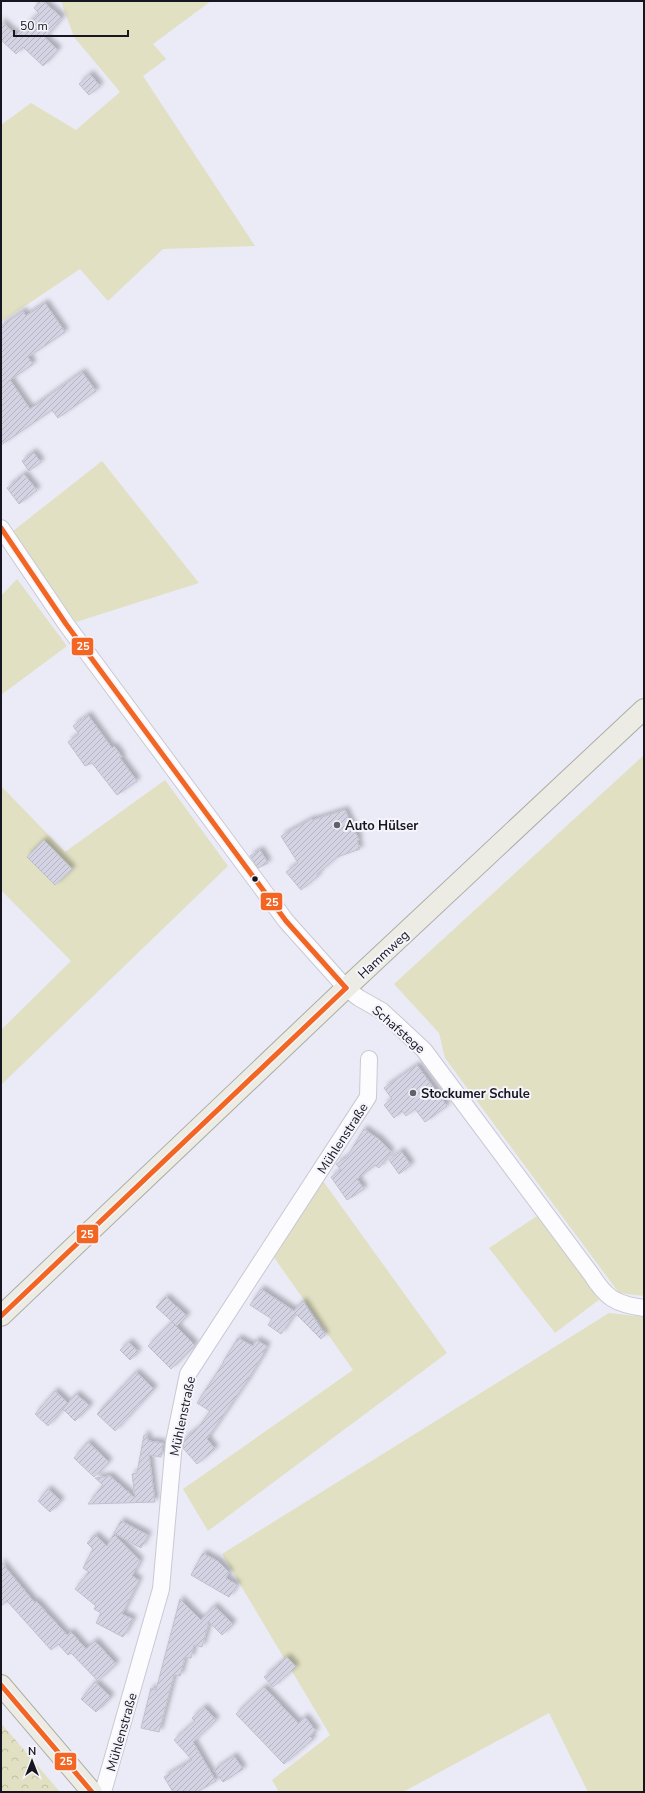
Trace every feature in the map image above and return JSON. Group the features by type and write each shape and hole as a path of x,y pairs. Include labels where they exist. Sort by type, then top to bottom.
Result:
{"main road":[{"name":"Hammweg","path":"1,1316 644,708"},
{"path":"1,1685 92,1792"}],"street":[{"name":"Schafstege","path":"1,528 66,624 286,921 359,977 359,998 382,1011 424,1050 586,1268 602,1292 624,1305 644,1308"},
{"name":"Mühlenstraße","path":"103,1792 161,1589 174,1442 188,1374 368,1097 369,1059"}],"green space":[{"path":"61,1 211,1 153,44 166,59 143,76 255,246 163,249 108,301 80,269 1,322 1,125 31,103 76,130 120,92 74,37"},
{"path":"102,461 199,583 76,622 32,564 13,531"},
{"path":"17,579 67,646 1,695 1,596"},
{"path":"644,755 644,1296 619,1293 445,1058 439,1033 394,984"},
{"path":"165,780 228,866 1,1085 1,1030 71,961 1,890 1,786 65,852"},
{"path":"323,1181 447,1353 208,1531 183,1489 353,1370 273,1256"},
{"path":"537,1216 600,1299 555,1333 489,1248"},
{"path":"609,1313 644,1317 644,1792 588,1792 549,1713 403,1792 279,1792 272,1780 330,1735 222,1554"},
{"path":"1,1723 60,1792 1,1792"}],"building":[{"path":"40,1 43,1 62,18 45,38 58,50 43,66 23,47 16,54 1,40 1,21 16,35 39,13 34,8"},
{"path":"90,74 100,86 89,95 79,84"},
{"path":"45,303 65,332 28,357 33,364 10,380 30,409 82,372 96,391 58,418 52,410 1,445 1,326 23,311 26,316"},
{"path":"33,452 41,462 29,471 22,461"},
{"path":"24,474 37,490 19,504 7,488"},
{"path":"88,715 112,748 114,746 122,757 120,758 137,781 117,795 92,763 85,766 68,742 79,734 73,726"},
{"path":"345,810 359,840 357,841 360,849 337,857 301,890 286,872 298,863 281,836 312,819 313,820"},
{"path":"44,840 72,869 55,885 27,857"},
{"path":"260,850 268,863 258,868 250,856"},
{"name":"Stockumer Schule","path":"417,1065 447,1106 425,1122 415,1109 406,1116 402,1111 394,1118 384,1105 392,1099 384,1088"},
{"path":"364,1129 380,1140 391,1152 379,1168 375,1165 357,1179 364,1189 347,1200 331,1177 341,1170 336,1164 347,1157"},
{"path":"401,1151 411,1165 399,1174 389,1160"},
{"path":"261,1289 294,1311 303,1301 325,1335 321,1339 295,1313 281,1334 268,1325 272,1319 250,1305"},
{"path":"166,1297 187,1316 177,1326 156,1307"},
{"path":"172,1322 195,1345 171,1369 148,1346"},
{"path":"238,1338 253,1346 256,1340 267,1346 247,1381 207,1439 215,1449 197,1464 183,1448 184,1439 199,1427 210,1411 197,1403"},
{"path":"129,1342 138,1352 130,1360 120,1350"},
{"path":"136,1372 154,1389 115,1431 97,1414"},
{"path":"55,1391 68,1403 48,1426 35,1414"},
{"path":"76,1394 90,1406 75,1421 63,1409"},
{"path":"144,1435 147,1435 148,1441 163,1443 161,1457 149,1455 155,1502 88,1504 103,1485 95,1478 110,1476 135,1498 132,1474 137,1473"},
{"path":"88,1442 109,1462 94,1477 74,1458"},
{"path":"48,1489 61,1501 50,1512 38,1501"},
{"path":"121,1521 148,1535 141,1548 114,1533"},
{"path":"114,1534 140,1561 132,1576 139,1580 122,1614 133,1619 123,1637 96,1623 101,1613 94,1609 96,1606 75,1589 89,1572 83,1568 93,1549 87,1543 95,1535 107,1546"},
{"path":"203,1553 219,1562 229,1572 226,1578 237,1585 229,1597 191,1575"},
{"path":"1,1562 35,1603 36,1601 67,1635 71,1632 86,1649 95,1641 116,1664 98,1681 71,1653 68,1655 58,1644 51,1650 7,1601 1,1606"},
{"path":"180,1599 201,1620 214,1606 233,1624 222,1635 209,1622 202,1647 194,1645 191,1658 185,1657 180,1676 174,1675 159,1732 141,1728 151,1688 156,1690"},
{"path":"287,1657 296,1667 273,1687 264,1677"},
{"path":"95,1682 111,1697 96,1712 81,1699"},
{"path":"264,1687 298,1723 305,1717 316,1731 310,1736 313,1739 284,1764 236,1714"},
{"path":"204,1707 216,1720 193,1742 216,1781 197,1792 173,1792 164,1777 192,1760 174,1740 195,1721 192,1718"},
{"path":"234,1756 243,1769 223,1782 214,1770"}],"transit line":[{"name":"25","path":"1,528 66,624 286,921 346,988"},
{"name":"25","path":"1,1316 346,988"},
{"name":"25","path":"1,1685 92,1792"}],"place":[{"name":"Auto Hülser","path":"337,825"},
{"name":"Stockumer Schule","path":"413,1093"}]}
